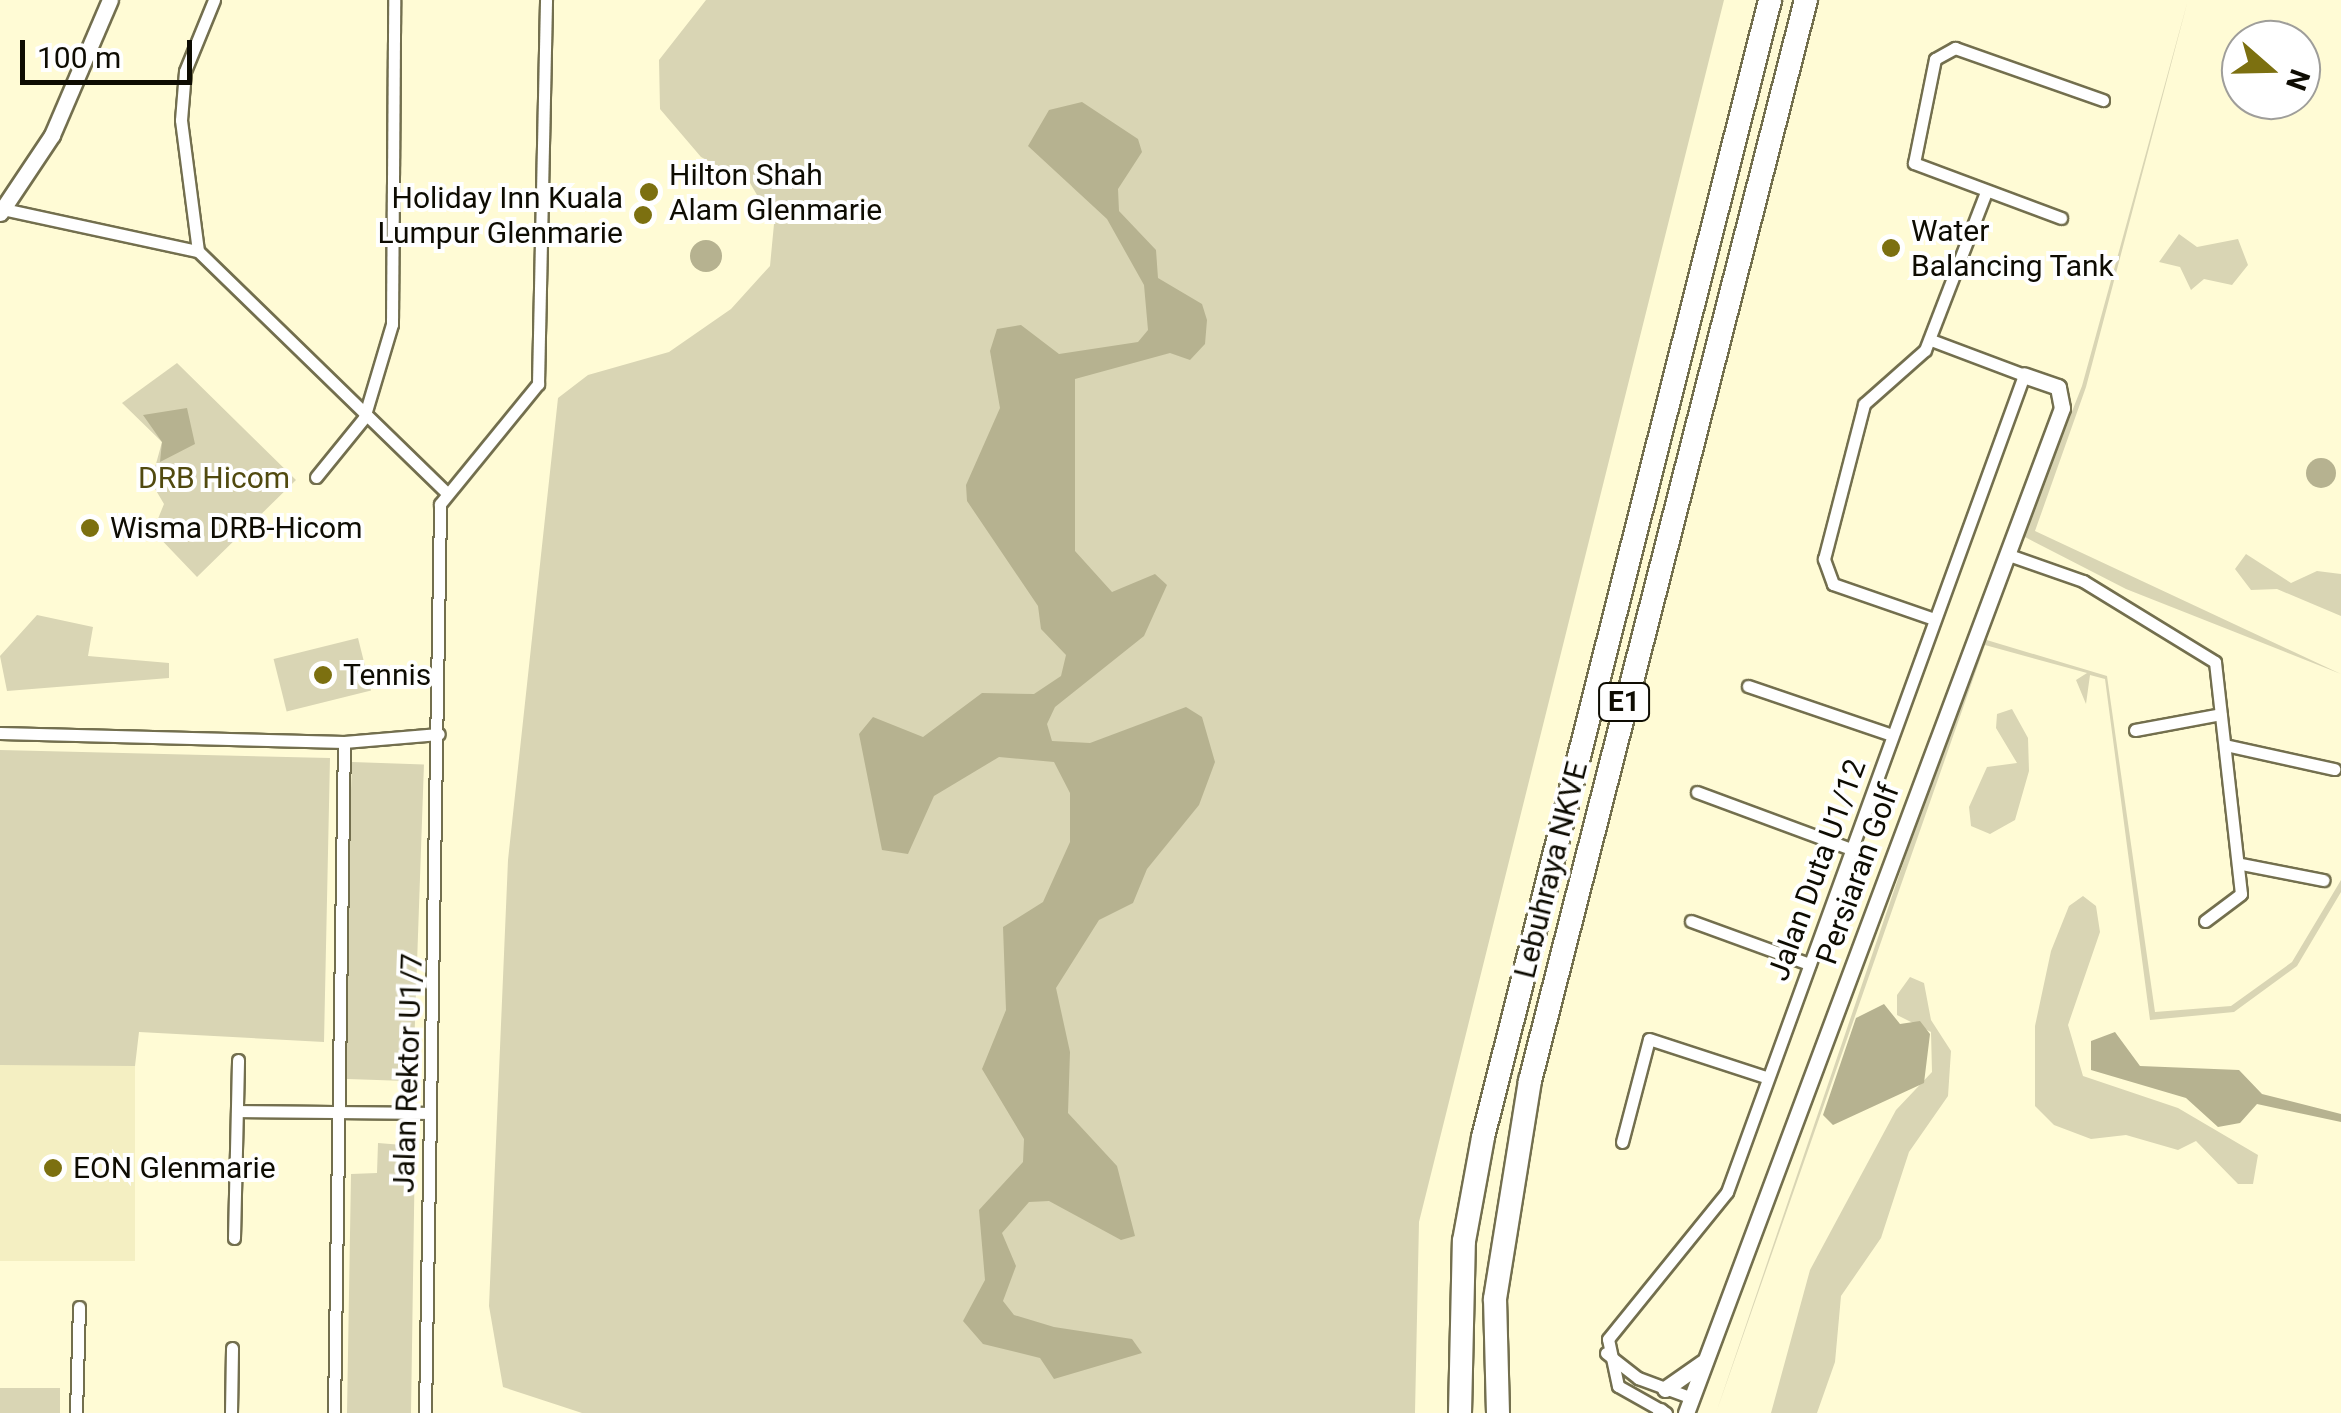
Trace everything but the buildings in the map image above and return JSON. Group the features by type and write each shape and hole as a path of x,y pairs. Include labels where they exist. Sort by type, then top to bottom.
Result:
{"highway":[{"name":"Lebuhraya NKVE","path":"1460,1413 1464,1241 1483,1137 1770,0"},
{"name":"Lebuhraya NKVE","path":"1498,1413 1495,1300 1530,1081 1806,0"}],"street":[{"path":"110,0 60,120 2,211 198,251 364,418 444,490 538,384 546,0"},
{"path":"198,251 181,120 186,71 214,0"},
{"path":"316,477 364,418 392,324 394,0"},
{"path":"2061,218 1918,168 1911,156 1944,50 2103,100"},
{"path":"1934,619 1824,574 1864,404 1931,340 1986,192"},
{"path":"1931,340 2024,375"},
{"name":"Persiaran Golf","path":"1689,1406 2062,408 2058,387 2024,375"},
{"name":"Jalan Duta U1/12","path":"1606,1352 1611,1332 1727,1192 2024,375"},
{"name":"Jalan Rektor U1/7","path":"425,1413 444,490"},
{"path":"2006,554 2084,580 2211,657 2241,864 2237,900 2205,921"},
{"path":"1748,686 1892,734"},
{"path":"2136,730 2222,714"},
{"path":"0,732 344,742 439,734"},
{"path":"334,1413 344,742"},
{"path":"2225,745 2334,768"},
{"path":"1697,792 1851,848"},
{"path":"2241,864 2324,880"},
{"path":"1691,921 1809,964"},
{"path":"1622,1142 1649,1039 1768,1078"},
{"path":"234,1238 238,1060"},
{"path":"237,1111 430,1113"},
{"path":"76,1413 78,1307"},
{"path":"231,1413 232,1348"},
{"path":"1606,1352 1638,1378 1665,1389 1689,1406"},
{"path":"1606,1352 1630,1396 1663,1412"},
{"path":"1665,1389 1708,1354"},
{"path":"1630,1396 1638,1378"}],"shaded area":[{"path":"1082,102 1138,139 1142,152 1118,189 1119,211 1156,250 1158,278 1202,304 1207,320 1205,344 1190,360 1170,353 1075,379 1075,551 1112,592 1155,574 1167,585 1144,636 1055,707 1047,724 1052,741 1090,743 1186,707 1202,717 1215,762 1199,805 1147,869 1133,903 1099,920 1056,988 1070,1052 1068,1113 1117,1166 1135,1236 1121,1240 1049,1201 1029,1202 1002,1233 1016,1266 1003,1301 1014,1315 1054,1327 1132,1339 1142,1353 1054,1379 1040,1358 983,1344 963,1321 985,1280 979,1210 1023,1162 1024,1139 982,1069 1006,1010 1003,927 1043,902 1070,842 1070,793 1054,762 999,757 934,796 908,854 882,850 859,734 873,717 923,737 982,693 1034,694 1061,676 1066,655 1041,629 1038,606 967,501 966,485 1000,408 990,351 997,329 1021,325 1059,354 1138,342 1148,330 1144,285 1107,219 1028,146 1049,110"},
{"path":"706,240 717,245 722,256 717,267 706,272 695,267 690,256 695,245"},
{"path":"187,408 195,444 160,462 162,442 143,415"},
{"path":"2321,458 2332,462 2336,473 2332,484 2321,488 2310,484 2306,473 2310,462"},
{"path":"1884,1004 1900,1024 1920,1021 1930,1034 1924,1083 1833,1125 1823,1115 1856,1018"},
{"path":"2115,1032 2140,1066 2239,1070 2262,1094 2341,1114 2341,1122 2257,1104 2240,1123 2218,1127 2186,1098 2091,1070 2091,1041"},
{"path":"0,1065 135,1065 135,1261 0,1261"}],"green space":[{"path":"706,0 1724,0 1419,1222 1415,1413 582,1413 503,1387 489,1306 508,860 558,398 588,375 669,352 731,309 770,266 774,224 750,183 701,157 660,109 659,60"},
{"path":"2188,0 2086,387 2035,531 2341,674 2126,589 2023,536 2082,386"},
{"path":"2179,234 2197,247 2238,239 2248,265 2232,285 2204,279 2191,290 2180,267 2159,262"},
{"name":"DRB Hicom","path":"177,363 296,480 197,577 153,531 164,504 151,482 162,442 122,403"},
{"path":"2246,554 2291,583 2317,571 2341,574 2341,616 2277,589 2251,590 2235,569"},
{"path":"37,615 93,627 88,656 169,663 169,678 7,691 0,656"},
{"name":"Tennis","path":"358,638 371,690 287,711 274,659"},
{"path":"1980,638 2107,676 2155,1012 2231,1006 2292,962 2341,880 2341,892 2297,966 2234,1012 2150,1020 2105,679 2090,675 2086,704 2076,680 2087,673 1985,645 1716,1413"},
{"path":"2012,709 2028,738 2029,771 2015,820 1990,834 1971,826 1969,807 1987,767 2017,763 1996,728 1997,714"},
{"path":"0,750 330,758 324,1042 139,1032 135,1066 0,1065"},
{"path":"352,762 424,765 413,1081 341,1079"},
{"path":"2083,896 2096,906 2100,932 2068,1025 2083,1076 2178,1108 2258,1155 2253,1184 2238,1184 2196,1141 2178,1150 2126,1135 2091,1139 2054,1125 2035,1106 2035,1026 2051,951 2069,906"},
{"path":"1910,977 1924,983 1931,1020 1951,1051 1948,1096 1909,1152 1881,1238 1841,1296 1835,1362 1817,1413 1771,1413 1810,1270 1896,1110 1932,1072 1931,1032 1897,1015 1897,995"},
{"path":"378,1143 415,1146 411,1413 347,1413 351,1174 377,1173"},
{"path":"0,1388 60,1388 60,1413 0,1413"}],"place":[{"name":"Hilton Shah Alam Glenmarie","path":"649,192"},
{"name":"Holiday Inn Kuala Lumpur Glenmarie","path":"643,215"},
{"name":"Water Balancing Tank","path":"1891,248"},
{"name":"Wisma DRB-Hicom","path":"90,528"},
{"name":"Tennis","path":"323,675"},
{"name":"EON Glenmarie","path":"53,1168"}]}
